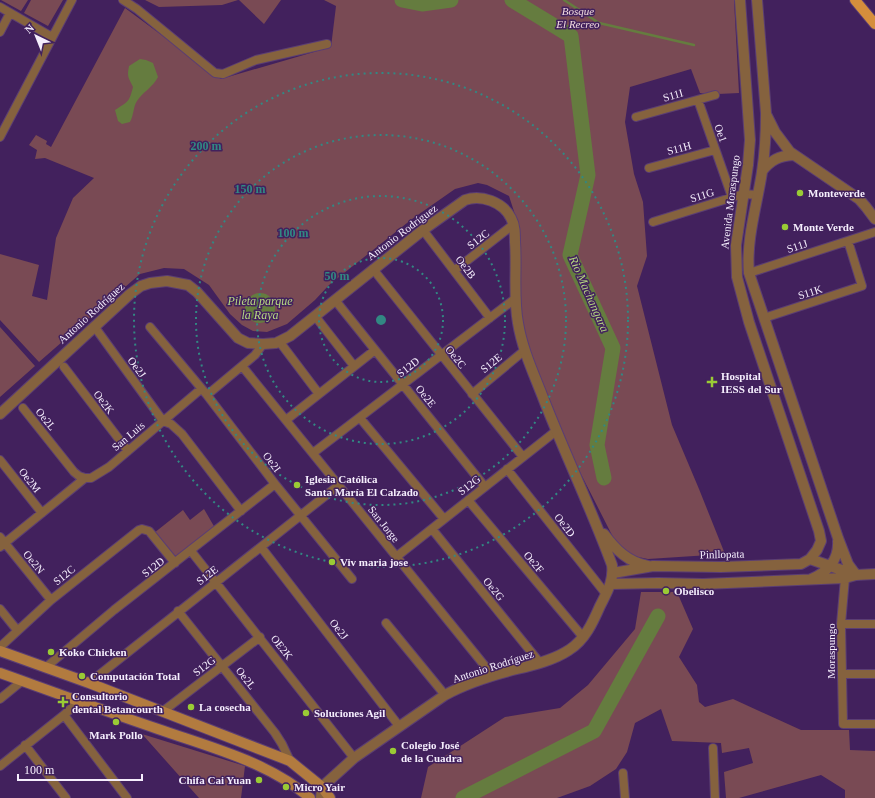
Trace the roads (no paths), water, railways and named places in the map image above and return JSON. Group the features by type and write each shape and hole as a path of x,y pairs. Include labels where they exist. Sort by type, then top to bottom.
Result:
{"main road":[{"path":"855,0 875,24"},
{"path":"0,651 89,683 290,761 322,787 330,798"},
{"path":"0,673 78,702 250,761 295,786 310,798"}],"street":[{"path":"0,137 72,0"},
{"path":"123,0 138,9 215,73 219,74 223,74 264,58 327,44"},
{"name":"Avenida Moraspungo","path":"740,0 750,140 736,245 737,277 749,322 819,531 819,545 815,554 810,559"},
{"path":"757,0 766,113 766,131 762,171 749,245 749,273 838,538 848,564 856,575"},
{"path":"0,7 52,37"},
{"path":"0,32 10,13"},
{"name":"S11I","path":"636,117 715,95"},
{"name":"Oe1","path":"698,100 732,197"},
{"path":"766,113 775,132 791,154"},
{"path":"766,131 778,147 860,199 875,219"},
{"name":"S11H","path":"650,168 715,150"},
{"path":"762,171 768,163 776,158 791,154"},
{"name":"S11G","path":"653,222 743,194 758,195"},
{"name":"Antonio Rodríguez","path":"0,414 94,326 140,286 158,282 175,281 188,285 197,292 238,338 248,343 263,344 279,341 290,336 423,230 460,203 473,198 479,198 494,202 506,211 514,224 517,264 516,298 518,323 525,350 556,431 597,524 612,565 613,573 611,584 591,627 569,650 540,664 493,676 459,688 445,695 354,758 322,787"},
{"name":"S12C","path":"455,270 514,224"},
{"name":"Oe2B","path":"423,230 455,270 490,318"},
{"name":"S11J","path":"749,273 875,232"},
{"name":"S11K","path":"764,318 862,286 848,241"},
{"name":"Oe2C","path":"374,269 523,457"},
{"name":"S12D","path":"314,453 516,298"},
{"name":"Oe2E","path":"335,300 485,487"},
{"path":"315,316 354,366"},
{"name":"Oe2J","path":"94,326 163,421"},
{"path":"150,327 207,395 255,355 263,344"},
{"path":"279,341 319,394"},
{"path":"286,420 374,350"},
{"name":"S12E","path":"472,394 525,350"},
{"name":"San Jorge","path":"242,366 314,453 338,485 493,676"},
{"name":"Oe2K","path":"64,367 128,451"},
{"name":"San Luis","path":"2,542 42,513 85,478 91,478 97,475 128,451 201,389"},
{"name":"Oe2I","path":"207,395 275,484 352,579"},
{"name":"Oe2L","path":"23,408 74,472 85,478"},
{"path":"360,418 444,519"},
{"path":"163,421 171,424 182,434 241,511"},
{"name":"S12G","path":"396,557 556,431"},
{"name":"Oe2M","path":"0,460 42,513"},
{"name":"Oe2D","path":"508,469 606,594"},
{"name":"S12D","path":"45,668 114,610 275,484"},
{"name":"S12E","path":"89,683 338,485"},
{"name":"Oe2F","path":"468,500 583,637"},
{"name":"Antonio Rodríguez","path":"597,524 621,554 632,561 653,566"},
{"name":"Oe2G","path":"432,528 540,664"},
{"name":"S12C","path":"0,647 51,600 138,530 147,529 175,563"},
{"path":"804,581 815,577 830,566 837,553 838,538"},
{"name":"Oe2N","path":"2,542 51,600"},
{"name":"Oe2J","path":"261,547 399,726"},
{"name":"OE2K","path":"191,551 354,758"},
{"path":"810,559 856,575"},
{"name":"Pinllopata","path":"613,573 653,566 722,567 796,564 810,559"},
{"path":"611,584 703,584 804,581 875,574"},
{"name":"Moraspungo","path":"845,578 841,624 843,724 875,724"},
{"path":"0,609 17,630"},
{"name":"Oe2L","path":"178,611 276,733 290,761"},
{"path":"386,623 445,695"},
{"path":"841,624 875,624"},
{"name":"S12G","path":"162,712 260,637"},
{"path":"842,674 875,674"},
{"path":"0,699 22,681"},
{"path":"0,766 78,702"},
{"path":"64,715 127,798"},
{"path":"25,745 66,798"},
{"path":"713,748 715,798"},
{"path":"622,773 625,798"},
{"path":"321,798 322,787"}],"water":[{"path":"140,59 153,63 158,77 137,101 130,122 122,124 118,121 115,110 126,103 129,98 133,87 128,77 129,66"},
{"name":"Pileta parque la Raya","path":"260,293 271,297 275,308 271,319 260,323 249,319 245,308 249,297"}],"waterway":[{"name":"Rio Machangara","path":"402,0 422,4 451,0"},
{"name":"Rio Machangara","path":"512,0 571,36 588,175 570,255 613,348 597,445 604,478"},
{"path":"564,0 599,23 694,45"},
{"path":"463,798 594,731 658,616"}],"place":[{"name":"Monteverde","path":"800,193"},
{"name":"Monte Verde","path":"785,227"},
{"name":"Hospital IESS del Sur","path":"712,382"},
{"name":"Iglesia Católica Santa María El Calzado","path":"297,485"},
{"name":"Viv maria jose","path":"332,562"},
{"name":"Obelisco","path":"666,591"},
{"name":"Koko Chicken","path":"51,652"},
{"name":"Computación Total","path":"82,676"},
{"name":"Consultorio dental Betancourth","path":"63,702"},
{"name":"La cosecha","path":"191,707"},
{"name":"Soluciones Agil","path":"306,713"},
{"name":"Mark Pollo","path":"116,722"},
{"name":"Colegio José de la Cuadra","path":"393,751"},
{"name":"Chifa Cai Yuan","path":"259,780"},
{"name":"Micro Yair","path":"286,787"}],"park label":[{"name":"Bosque El Recreo","path":"578,17"}]}
